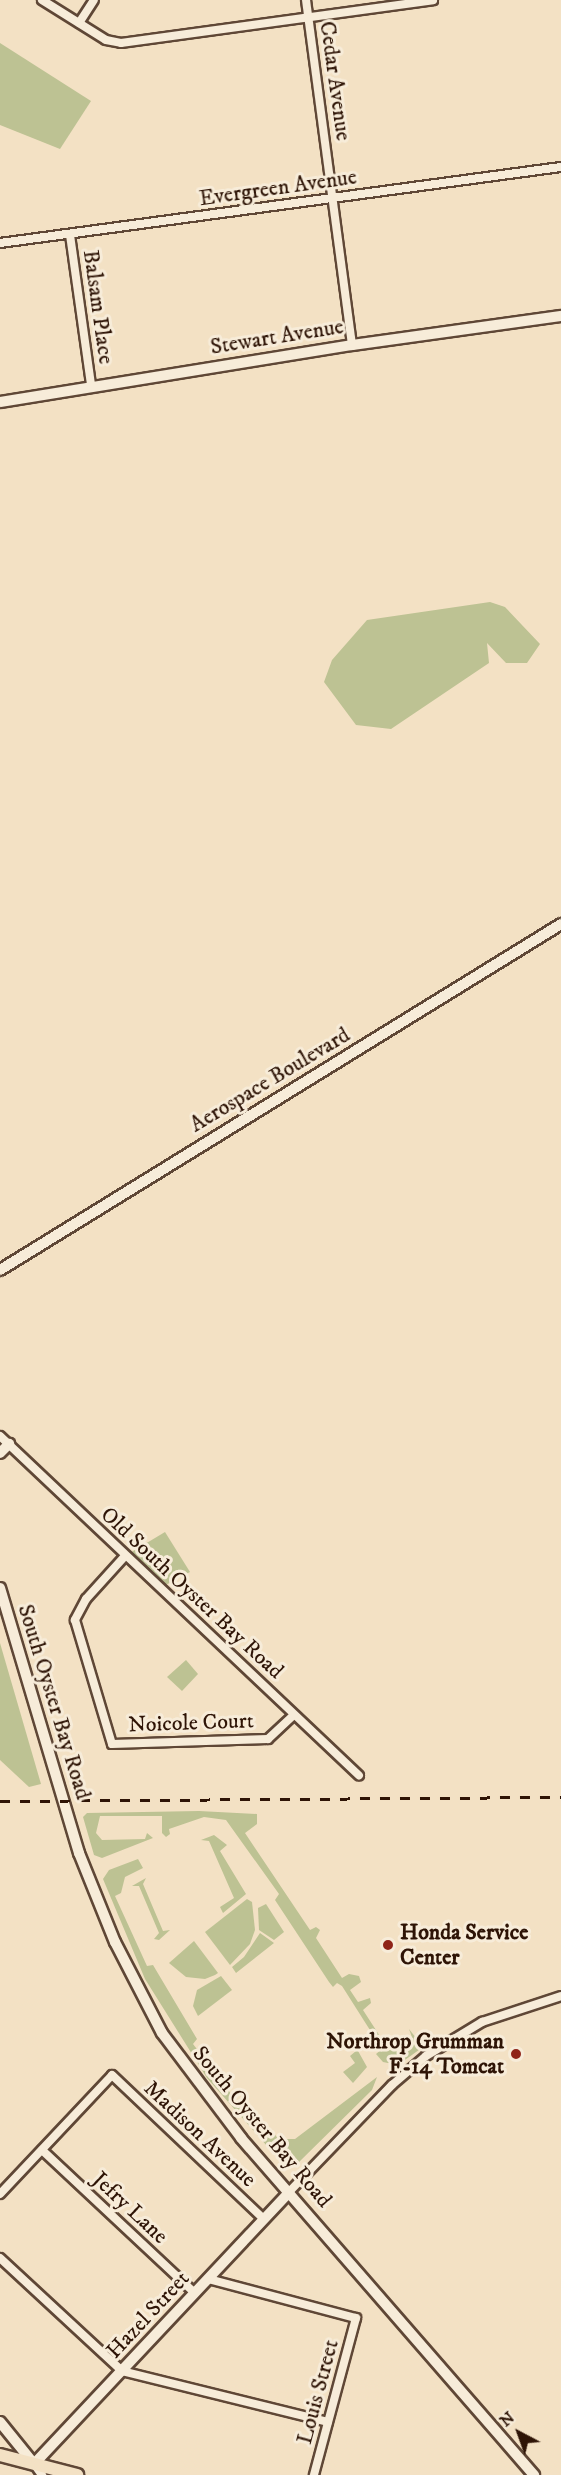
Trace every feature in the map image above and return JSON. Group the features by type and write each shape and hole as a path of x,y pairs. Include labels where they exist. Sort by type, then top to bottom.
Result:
{"main road":[{"name":"Stewart Avenue","path":"0,402 91,385 561,316"},
{"name":"Aerospace Boulevard","path":"0,1270 561,924"},
{"path":"0,1453 4,1440"},
{"name":"South Oyster Bay Road","path":"0,1588 76,1845 115,1942 162,2033 186,2068 530,2472"},
{"name":"Hazel Street","path":"34,2464 290,2192"},
{"path":"0,2422 34,2464"},
{"path":"0,2455 77,2475"}],"street":[{"path":"42,0 106,40 121,42 433,0"},
{"path":"79,23 94,0"},
{"name":"Cedar Avenue","path":"306,0 352,345"},
{"name":"Evergreen Avenue","path":"0,243 561,167"},
{"name":"Balsam Place","path":"70,235 91,385"},
{"name":"Old South Oyster Bay Road","path":"4,1440 359,1776"},
{"name":"Noicole Court","path":"125,1556 79,1608 75,1620 112,1744 268,1739 294,1715"},
{"path":"290,2192 392,2085 426,2056 482,2022 561,1996"},
{"name":"Madison Avenue","path":"42,2150 112,2075 264,2219"},
{"path":"0,2194 42,2150"},
{"name":"Jefry Lane","path":"42,2150 195,2293"},
{"path":"0,2258 122,2371 328,2422"},
{"name":"Louis Street","path":"208,2279 356,2318 314,2475"},
{"path":"34,2464 42,2475"}],"green space":[{"path":"0,43 91,101 60,149 0,125"},
{"path":"490,602 505,607 540,644 527,663 506,663 487,643 489,663 391,729 356,725 324,682 332,660 367,620"},
{"path":"165,1532 190,1572 160,1588 125,1556"},
{"path":"0,1643 41,1784 29,1787 0,1760"},
{"path":"186,1660 198,1674 182,1691 167,1677"},
{"path":"199,1811 257,1814 257,1824 245,1833 310,1930 316,1927 320,1930 316,1938 342,1978 349,1974 359,1976 361,1982 350,1990 358,2002 370,1998 371,2003 363,2010 385,2044 393,2039 401,2048 413,2040 409,2029 423,2047 398,2065 383,2062 376,2054 382,2049 342,1986 337,1983 333,1987 329,1982 275,1900 279,1894 226,1820 204,1817 169,1829 170,1834 166,1837 162,1833 162,1816 100,1816 96,1833 102,1840 145,1839 147,1833 153,1838 102,1858 94,1855 83,1817 87,1813"},
{"path":"214,1835 227,1845 220,1851 246,1894 223,1913 220,1907 234,1898 209,1841 201,1840"},
{"path":"138,1859 143,1868 125,1877 121,1893 115,1896 147,1966 153,1965 197,2039 193,2044 251,2120 257,2117 279,2139 295,2139 377,2077 372,2090 297,2164 292,2161 286,2167 207,2078 145,1979 103,1879 109,1870"},
{"path":"146,1878 143,1884 163,1931 170,1930 159,1940 154,1939 159,1933 139,1886 132,1886"},
{"path":"247,1899 252,1902 255,1930 250,1944 230,1965 205,1932"},
{"path":"266,1904 284,1932 274,1940 259,1930 258,1908"},
{"path":"260,1933 274,1943 236,1973 232,1967 244,1957"},
{"path":"194,1941 218,1973 205,1979 186,1977 169,1963"},
{"path":"221,1976 232,1990 198,2016 193,2006 197,1990"},
{"path":"353,2042 367,2067 353,2083 343,2072 355,2063 350,2056 356,2051"}],"railway":[{"path":"0,1801 561,1797"}],"place":[{"name":"Honda Service Center","path":"388,1945"},
{"name":"Northrop Grumman F-14 Tomcat","path":"516,2054"}]}
